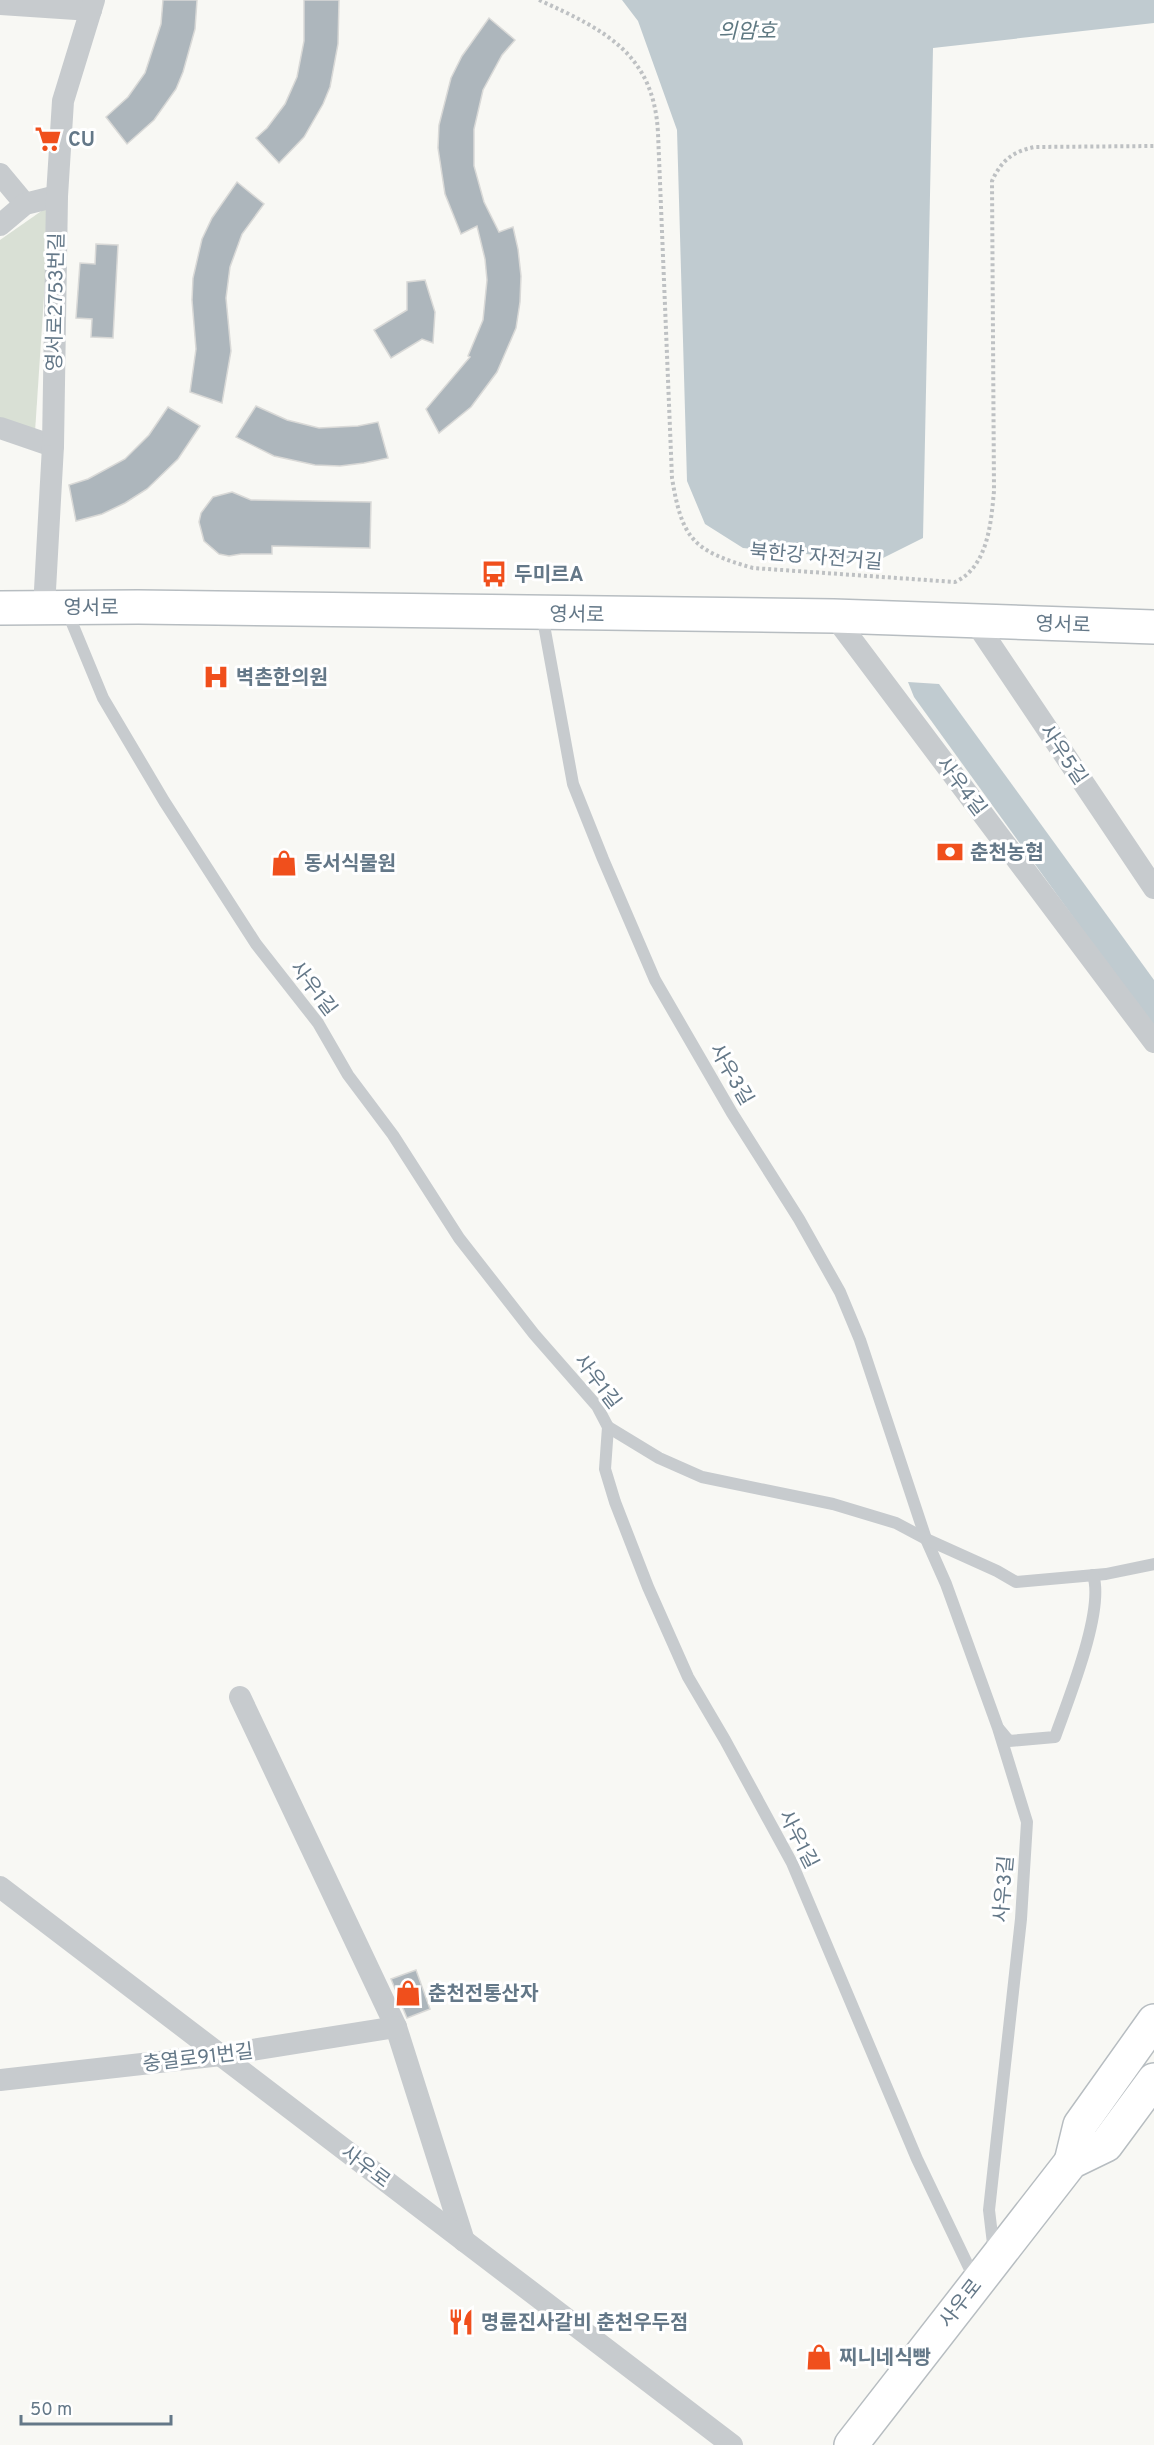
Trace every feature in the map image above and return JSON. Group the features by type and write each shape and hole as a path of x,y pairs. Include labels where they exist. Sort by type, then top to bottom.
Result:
{"street":[{"path":"0,4 93,5"},
{"name":"영서로2753번길","path":"55,608 53,446 57,196 63,101 93,5"},
{"path":"0,174 26,204"},
{"path":"0,225 26,204 57,196"},
{"path":"0,428 53,446"},
{"name":"영서로","path":"0,608 834,616 1154,627"},
{"name":"사우4길","path":"834,616 1154,1042"},
{"name":"사우5길","path":"974,621 1154,888"},
{"path":"240,1697 396,2027 464,2241"},
{"name":"사우로","path":"0,1887 732,2445"},
{"name":"사우로","path":"1071,2163 1080,2125 1154,2021"},
{"name":"충열로91번길","path":"0,2080 221,2055 396,2027"},
{"name":"사우로","path":"851,2445 1071,2163 1106,2145 1154,2080"}],"lane":[{"name":"사우1길","path":"55,608 103,698 164,801 255,944 318,1023 348,1075 393,1135 459,1238 534,1334 597,1406 608,1428 605,1469 648,1587 688,1677 792,1863 917,2159 985,2271"},
{"name":"사우3길","path":"542,614 573,784 603,859 655,980 732,1113 799,1219 840,1292 860,1340 926,1539 946,1584 998,1728 1027,1821 1021,1919 989,2210 985,2271"},
{"path":"608,1428 659,1458 702,1478 833,1504 896,1523 1016,1582 1093,1575 1154,1564"},
{"path":"998,1728 1009,1741 1055,1737 1090,1635 1096,1584 1093,1575"}],"path":[{"name":"북한강 자전거길","path":"539,0 578,18 622,49 638,66 653,94 658,133 672,478 677,506 684,526 693,541 724,560 753,568 955,582 965,577 974,568 986,540 992,517 994,491 992,181 1006,158 1021,150 1035,147 1154,146"}],"shaded area":[{"path":"50,205 35,432 0,422 0,240"}],"water":[{"name":"의암호","path":"622,0 1154,0 1154,23 933,48 923,538 877,561 743,548 705,524 687,481 677,130 638,21"},
{"path":"908,682 939,684 1154,980 1154,1029 914,697"}],"building":[{"path":"163,0 197,0 195,29 176,89 154,120 127,144 106,117 128,97 145,73 161,24"},
{"path":"304,0 339,0 338,44 330,87 323,104 304,137 279,163 256,138 267,128 285,104 297,77 304,41"},
{"path":"489,18 515,40 502,55 483,90 474,129 474,166 484,202 499,232 513,227 521,276 520,302 516,328 497,372 471,407 439,433 426,409 470,357 468,356 483,320 487,280 485,259 477,226 461,234 445,194 438,148 439,125 451,78 462,56"},
{"path":"237,182 264,204 242,234 230,267 226,298 231,351 222,403 190,392 196,349 192,300 193,278 202,239 212,218"},
{"path":"96,244 118,245 113,338 91,337 92,319 76,318 80,263 95,264"},
{"path":"425,280 435,312 433,343 422,339 391,358 374,330 407,310 407,282"},
{"path":"256,406 287,420 319,428 358,426 378,422 388,458 340,466 315,465 274,456 236,437"},
{"path":"168,407 200,426 178,459 147,489 125,503 102,514 76,521 69,485 88,479 125,459 149,435"},
{"path":"232,492 251,500 371,502 370,548 272,546 272,554 229,556 219,554 204,541 199,522 201,513 213,497"},
{"path":"416,1970 430,2009 407,2018 391,1979"}],"place":[{"name":"CU","path":"48,139"},
{"name":"두미르A","path":"494,574"},
{"name":"벽촌한의원","path":"216,677"},
{"name":"춘천농협","path":"950,852"},
{"name":"동서식물원","path":"284,863"},
{"name":"춘천전통산자","path":"408,1993"},
{"name":"명륜진사갈비 춘천우두점","path":"461,2322"},
{"name":"찌니네식빵","path":"819,2357"}]}
